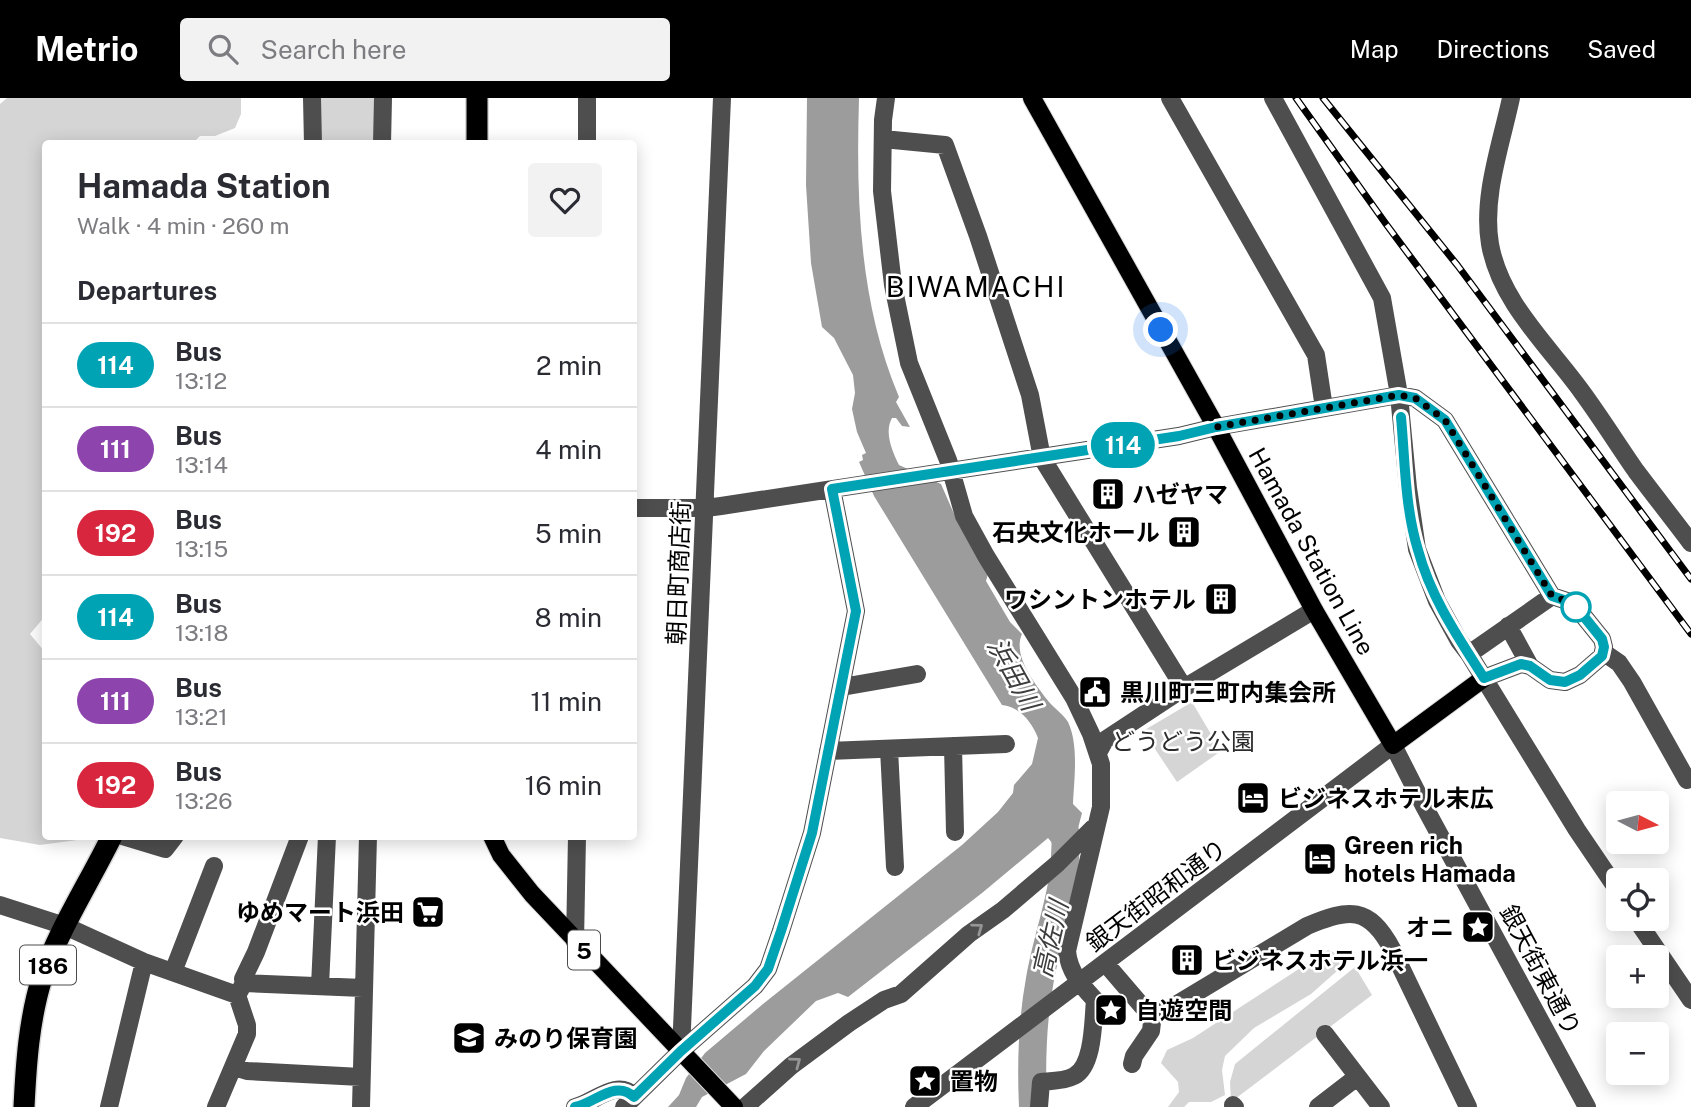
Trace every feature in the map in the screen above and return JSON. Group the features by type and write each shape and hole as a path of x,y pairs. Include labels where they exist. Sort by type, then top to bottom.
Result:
{"highway":[{"path":"477,98 477,140"},
{"name":"186","path":"24,1107 29,1037 42,978 65,926 110,840"}],"main road":[{"name":"Hamada Station Line","path":"1032,98 1216,427 1314,610 1393,745"},
{"path":"1393,745 1484,678"},
{"name":"5","path":"494,840 518,878 575,942 734,1107"}],"street":[{"path":"312,98 313,140"},
{"path":"382,140 383,98"},
{"path":"587,98 587,140"},
{"name":"朝日町商店街","path":"683,1054 722,98"},
{"path":"886,98 882,191 887,245 909,363 946,472 971,529 1074,698 1101,764 1101,807 1067,951 1068,964 1080,984 1095,1000 1091,1044 1085,1066 1071,1078 1041,1082 1040,1107"},
{"path":"1170,98 1316,355 1324,408"},
{"path":"1273,98 1382,298 1399,395 1417,549 1437,601 1459,641 1606,873"},
{"path":"1511,98 1490,196 1488,220 1490,245 1498,274 1517,307 1691,543"},
{"path":"883,139 945,145 1030,395 1042,458 1184,688"},
{"path":"637,508 706,508 868,484 1179,436 1399,395 1415,398 1445,420 1552,596 1573,603 1602,639 1602,656 1580,675 1565,682 1550,680 1530,666 1508,626"},
{"path":"629,1102 742,999 768,969 812,833 856,611 832,489"},
{"path":"1469,654 1552,596"},
{"path":"1098,752 1105,740 1184,688 1314,610"},
{"path":"1602,652 1619,663 1632,682 1687,780"},
{"path":"1484,678 1515,665 1530,666"},
{"path":"842,687 917,674"},
{"path":"828,751 1006,744"},
{"name":"銀天街昭和通り","path":"914,1107 1393,745"},
{"name":"銀天街東通り","path":"1393,745 1587,1107"},
{"path":"953,746 955,832"},
{"path":"890,749 895,867"},
{"path":"745,1107 791,1066 849,1023 884,1000 901,994 969,934 1003,910 1057,864 1096,825"},
{"path":"136,840 166,849 172,840"},
{"path":"216,1107 247,1034 240,989 243,979 298,840"},
{"path":"320,986 327,840"},
{"path":"361,1107 368,840"},
{"path":"575,942 577,840"},
{"path":"173,972 214,866"},
{"path":"0,905 65,926 144,962 240,989 320,986 363,988"},
{"path":"1106,964 1142,1006 1153,1013 1164,1012 1307,926 1329,917 1353,914 1369,918 1383,932 1392,949 1468,1107"},
{"path":"1644,931 1691,1000"},
{"path":"109,1107 144,962"},
{"path":"1132,1063 1151,1031 1153,1013"},
{"path":"1325,1034 1381,1107"},
{"path":"233,1067 247,1071 361,1077"},
{"path":"1318,1107 1357,1077"},
{"path":"575,1107 618,1089 628,1090 629,1102"}],"green space":[{"path":"7,98 241,98 241,114 235,128 215,136 200,136 196,140 42,140 42,620 30,634 42,648 42,840 77,840 40,845 0,838 0,104"},
{"path":"317,98 375,98 374,140 319,140"},
{"name":"どうどう公園","path":"1192,702 1221,751 1177,782 1143,731"},
{"path":"1328,950 1335,953 1340,964 1337,971 1311,994 1254,1028 1225,1056 1222,1070 1225,1095 1211,1102 1189,1102 1184,1107 1168,1107 1179,1092 1178,1082 1161,1063 1167,1050 1193,1038"},
{"path":"1355,967 1372,995 1231,1102 1230,1082 1235,1064"}],"water":[{"name":"浜田川","path":"807,98 859,98 858,174 868,288 875,325 899,397 896,402 910,427 902,426 896,418 892,418 889,435 892,448 899,465 941,484 958,523 988,574 986,581 1010,622 1022,634 1020,652 1027,670 1049,702 1068,722 1075,752 1073,804 1082,813 1076,836 1063,856 1048,838 848,997 838,993 816,1001 764,1051 746,1074 702,1097 696,1107 668,1107 679,1095 686,1078 705,1053 962,845 998,812 1013,793 1014,785 1032,764 1038,738 1024,716 1002,705 874,496 859,462 866,453 857,432 852,409 855,393 853,375 834,338 822,327 811,263 806,185"}],"waterway":[{"name":"高佐川","path":"1033,1107 1035,1011 1061,888 1065,831"}],"railway":[{"path":"1296,98 1386,224 1691,634"},
{"path":"1323,98 1458,266 1691,579"}],"bus line":[{"name":"114","path":"575,1107 618,1089 628,1090 634,1097 681,1051 742,999 768,969 812,833 856,611 832,489 1179,436 1399,395 1408,396 1415,398 1445,420 1552,596 1573,603 1602,639 1602,656 1580,675 1565,682 1550,680 1530,666 1521,664 1484,678 1437,601 1417,549 1401,417"}],"place":[{"name":"ハゼヤマ","path":"1108,494"},
{"name":"石央文化ホール","path":"1184,532"},
{"name":"ワシントンホテル","path":"1221,599"},
{"name":"黒川町三町内集会所","path":"1095,692"},
{"name":"ビジネスホテル末広","path":"1253,798"},
{"name":"Green rich hotels Hamada","path":"1320,859"},
{"name":"ゆめマート浜田","path":"428,912"},
{"name":"オニ","path":"1478,927"},
{"name":"ビジネスホテル浜一","path":"1187,960"},
{"name":"自遊空間","path":"1111,1010"},
{"name":"みのり保育園","path":"469,1038"},
{"name":"置物","path":"925,1081"}],"district":[{"name":"BIWAMACHI","path":"976,286"}],"route":[{"path":"1161,330 1216,427 1399,395 1415,398 1445,420 1552,596 1573,603 1576,607"}]}
